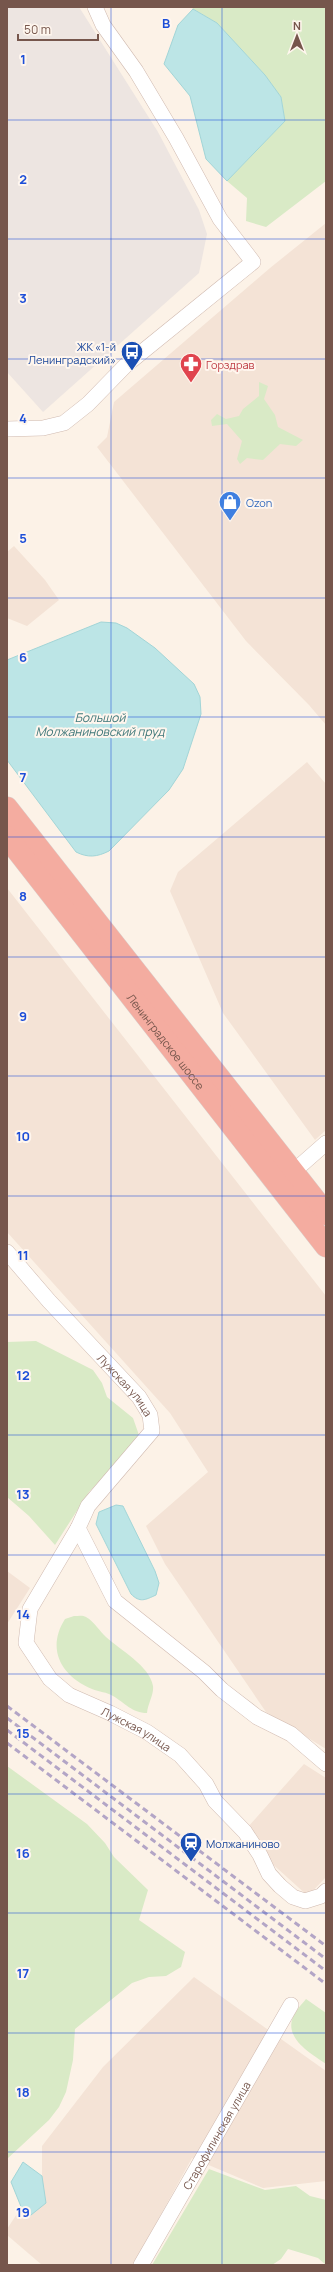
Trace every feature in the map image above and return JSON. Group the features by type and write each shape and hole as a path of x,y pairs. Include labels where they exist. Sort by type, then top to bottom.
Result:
{"highway":[{"name":"Ленинградское шоссе","path":"7,808 326,1214"},
{"name":"Ленинградское шоссе","path":"7,837 326,1246"}],"street":[{"path":"7,429 43,428 64,423 88,404 126,365 253,262 220,219 176,138 136,71 103,25 95,7"},
{"path":"293,1172 326,1143"},
{"name":"Лужская улица","path":"7,1252 49,1301 139,1397 150,1415 152,1432 88,1506 78,1528 30,1609 26,1643 50,1679 69,1694 147,1732 180,1755 201,1777 223,1811 245,1832 260,1854 269,1874 293,1897 305,1901 321,1896 326,1891"},
{"path":"78,1528 115,1601 204,1672 222,1690 257,1717 291,1734 326,1764"},
{"name":"Старофилинская улица","path":"141,2265 291,2005"}],"shaded area":[{"path":"7,7 79,7 158,132 199,210 207,234 199,273 43,412 7,372"},
{"path":"326,223 326,725 309,705 246,641 97,447 107,437 114,402 270,268"},
{"path":"14,546 45,580 59,600 27,626 7,618 7,552"},
{"path":"307,762 326,784 326,1130 315,1140 223,1013 170,891 178,872"},
{"path":"7,888 326,1296 326,1749 266,1712 165,1564 146,1526 208,1472 170,1413 7,1232"},
{"path":"7,1571 30,1588 7,1624"},
{"path":"304,1764 326,1778 326,1877 308,1896 258,1851 247,1828"},
{"path":"194,1977 326,2071 326,2181 263,2188 192,2158 133,2265 42,2265 7,2235 7,2229 42,2176 42,2146 103,2067"}],"green space":[{"path":"190,7 326,7 326,181 266,227 246,221 247,198 227,181 285,121 281,97 265,75 217,23"},
{"path":"259,382 268,386 264,399 275,415 278,427 303,440 296,446 280,444 263,460 247,458 240,464 237,459 242,441 227,424 212,426 211,420 217,414 226,419 239,416 243,409 259,396"},
{"path":"36,1341 93,1370 102,1383 107,1397 133,1418 140,1438 89,1492 55,1545 29,1516 7,1497 7,1342"},
{"path":"74,1616 83,1616 89,1619 106,1637 133,1658 146,1672 151,1679 153,1686 147,1713 137,1711 111,1695 92,1689 72,1677 65,1669 57,1651 57,1641 59,1630 65,1619"},
{"path":"7,1766 87,1824 105,1843 114,1857 148,1890 139,1920 185,1952 181,1967 166,1976 149,1977 132,1983 75,2029 73,2060 66,2092 59,2107 49,2120 7,2159"},
{"path":"306,1999 326,2013 326,2064 307,2051 292,2032 291,2025 293,2017"},
{"path":"209,2169 265,2190 296,2186 310,2196 326,2200 326,2265 318,2258 288,2249 281,2259 272,2265 152,2265"}],"water":[{"path":"193,9 217,23 265,75 281,97 285,121 227,181 206,159 190,96 164,64 178,25"},
{"name":"Большой Молжаниновский пруд","path":"101,622 116,623 127,628 155,648 194,684 200,697 201,714 183,769 169,790 109,851 96,856 89,856 76,852 7,760 7,660"},
{"path":"116,1505 123,1506 155,1571 159,1583 156,1595 143,1600 137,1599 131,1594 96,1524 99,1512"},
{"path":"23,2162 42,2176 46,2203 26,2219 11,2182"}],"railway":[{"path":"7,1706 326,1946"},
{"path":"7,1718 326,1959"},
{"path":"7,1730 326,1971"},
{"path":"7,1743 326,1984"}],"place":[{"name":"ЖК «1-й Ленинградский»","path":"132,372"},
{"name":"Горздрав","path":"191,384"},
{"name":"Ozon","path":"230,522"},
{"name":"Молжаниново","path":"191,1862"}]}
